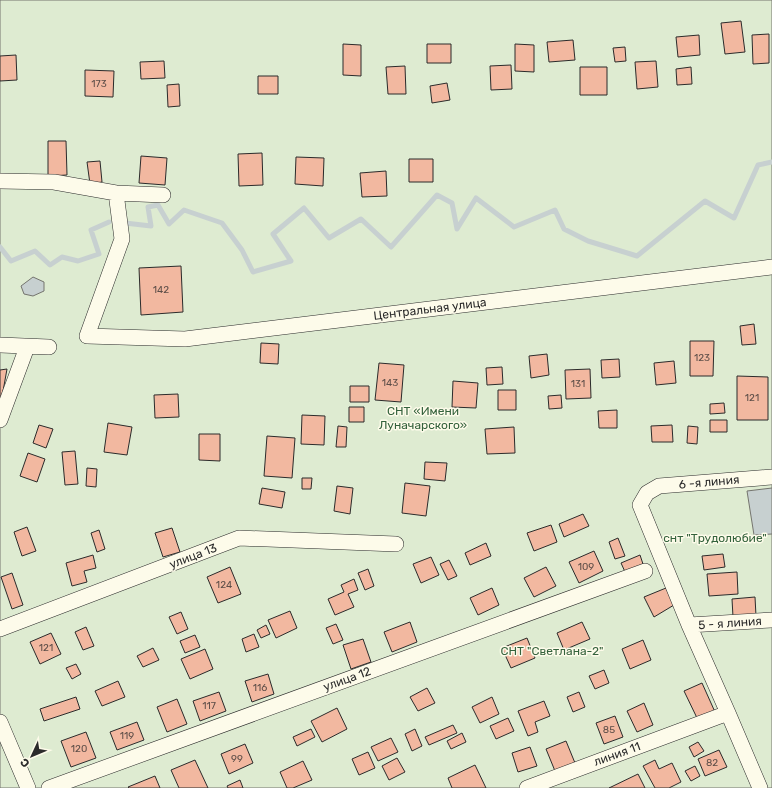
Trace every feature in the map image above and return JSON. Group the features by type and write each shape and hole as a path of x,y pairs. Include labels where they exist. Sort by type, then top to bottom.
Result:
{"street":[{"path":"0,181 54,182 116,192 162,195"},
{"name":"Центральная улица","path":"116,192 122,239 86,336 185,339 772,267"},
{"path":"0,346 49,347"},
{"path":"0,420 26,347"},
{"name":"6 -я линия","path":"689,625 640,505 647,493 659,486 772,477"},
{"name":"улица 13","path":"0,629 239,538 396,544"},
{"name":"улица 12","path":"49,788 645,571"},
{"name":"5 - я линия","path":"689,625 772,620"},
{"path":"689,625 760,788"},
{"name":"линия 11","path":"527,788 728,713"},
{"path":"0,722 28,788"}],"green space":[{"path":"0,0 772,0 772,788 0,788"}],"shaded area":[{"path":"33,277 44,282 44,291 33,296 24,294 21,286"},
{"path":"772,488 772,534 754,535 747,491"}],"building":[{"path":"741,21 745,52 725,54 721,23"},
{"path":"769,34 769,63 753,64 752,35"},
{"path":"699,35 700,55 678,57 676,37"},
{"path":"573,40 575,60 549,62 547,42"},
{"path":"343,44 361,45 361,76 343,75"},
{"path":"427,44 451,44 451,63 427,63"},
{"path":"515,44 534,45 534,72 515,71"},
{"path":"625,47 626,61 615,62 613,48"},
{"path":"16,55 17,80 0,81 0,56"},
{"path":"164,61 165,78 141,79 140,62"},
{"path":"656,61 658,87 637,89 635,62"},
{"path":"511,65 512,89 491,90 490,66"},
{"path":"405,66 406,94 388,94 386,67"},
{"path":"580,67 607,67 607,95 580,95"},
{"path":"691,67 692,84 677,85 676,69"},
{"path":"85,70 114,71 113,97 85,96"},
{"path":"258,76 278,76 278,94 258,94"},
{"path":"447,83 450,100 432,103 430,86"},
{"path":"179,84 180,106 168,107 167,85"},
{"path":"48,141 66,141 67,175 48,176"},
{"path":"262,153 263,185 239,186 238,154"},
{"path":"141,156 167,158 165,185 139,183"},
{"path":"296,157 324,158 323,186 295,184"},
{"path":"409,159 433,159 433,182 409,182"},
{"path":"100,161 102,182 90,184 87,162"},
{"path":"386,171 387,196 362,197 360,173"},
{"path":"181,266 183,312 141,315 139,268"},
{"path":"754,324 756,344 742,345 740,326"},
{"path":"690,341 714,341 713,376 690,376"},
{"path":"261,343 279,344 278,364 260,363"},
{"path":"547,354 549,375 531,378 529,356"},
{"path":"619,359 620,377 602,378 601,360"},
{"path":"674,361 676,383 656,385 654,363"},
{"path":"379,363 404,365 401,402 375,400"},
{"path":"502,367 503,384 487,385 486,368"},
{"path":"7,369 0,408 0,370"},
{"path":"590,369 591,398 566,399 565,370"},
{"path":"737,376 768,377 768,420 737,420"},
{"path":"453,381 478,383 476,408 452,407"},
{"path":"350,386 369,386 369,402 350,402"},
{"path":"498,390 516,390 516,410 498,410"},
{"path":"178,394 179,417 155,418 154,395"},
{"path":"561,395 562,408 549,409 548,396"},
{"path":"724,403 725,413 710,414 710,404"},
{"path":"349,407 364,407 364,422 349,422"},
{"path":"617,410 617,428 599,428 598,411"},
{"path":"302,415 325,416 324,445 301,444"},
{"path":"710,420 727,420 727,432 710,432"},
{"path":"108,423 132,427 127,455 104,452"},
{"path":"39,425 53,429 46,448 33,443"},
{"path":"672,425 673,442 652,442 651,426"},
{"path":"338,426 347,427 346,447 336,447"},
{"path":"688,426 698,427 697,444 687,443"},
{"path":"514,427 515,453 487,454 485,429"},
{"path":"199,434 220,434 220,461 199,460"},
{"path":"267,436 295,438 292,478 264,476"},
{"path":"75,451 78,484 65,485 62,452"},
{"path":"28,453 45,459 37,482 20,476"},
{"path":"425,462 447,463 445,481 424,479"},
{"path":"87,468 97,469 96,487 86,486"},
{"path":"302,478 312,478 311,489 302,489"},
{"path":"405,483 430,486 426,516 402,513"},
{"path":"337,486 353,488 350,514 334,511"},
{"path":"262,488 285,492 282,508 259,504"},
{"path":"583,514 589,526 564,537 559,524"},
{"path":"551,525 557,542 534,551 527,533"},
{"path":"27,527 36,551 22,556 14,532"},
{"path":"172,528 180,552 163,557 155,533"},
{"path":"99,530 105,549 97,552 91,533"},
{"path":"618,538 625,556 615,559 609,542"},
{"path":"486,543 491,556 470,565 465,553"},
{"path":"594,551 603,571 579,583 569,562"},
{"path":"723,554 725,567 704,570 702,556"},
{"path":"93,555 96,568 84,571 87,582 72,586 66,563"},
{"path":"640,555 644,567 626,574 621,563"},
{"path":"431,557 439,575 421,583 413,564"},
{"path":"449,560 457,576 448,580 440,564"},
{"path":"230,567 241,594 218,603 207,577"},
{"path":"546,567 556,586 534,597 524,578"},
{"path":"368,569 374,586 365,590 358,573"},
{"path":"737,572 738,594 709,596 707,574"},
{"path":"12,573 23,605 12,609 1,577"},
{"path":"354,579 358,590 348,594 354,607 335,615 328,599 344,592 341,585"},
{"path":"492,588 499,605 478,615 470,598"},
{"path":"666,588 674,605 654,617 644,597"},
{"path":"755,597 756,616 733,617 732,599"},
{"path":"290,611 297,628 276,638 268,620"},
{"path":"181,612 188,629 177,634 169,617"},
{"path":"410,622 417,642 392,652 384,632"},
{"path":"582,622 590,639 564,650 557,633"},
{"path":"336,624 343,640 333,644 326,628"},
{"path":"266,625 270,634 261,638 257,630"},
{"path":"86,627 94,646 83,650 75,632"},
{"path":"51,633 61,654 40,664 30,642"},
{"path":"254,634 259,647 246,652 242,639"},
{"path":"195,635 200,647 185,653 180,641"},
{"path":"527,638 535,658 511,668 502,648"},
{"path":"363,639 371,662 351,669 343,645"},
{"path":"643,640 651,660 630,669 622,649"},
{"path":"153,648 159,660 143,667 137,656"},
{"path":"205,649 213,669 190,679 181,659"},
{"path":"76,664 81,674 72,679 66,668"},
{"path":"604,670 609,683 595,689 589,676"},
{"path":"268,674 274,694 252,702 245,681"},
{"path":"118,681 125,697 102,706 95,691"},
{"path":"702,683 715,712 698,720 684,691"},
{"path":"427,688 435,703 418,711 410,697"},
{"path":"219,692 226,711 200,721 193,701"},
{"path":"579,692 585,707 573,712 567,697"},
{"path":"76,697 80,709 44,721 40,709"},
{"path":"492,697 499,714 480,723 472,707"},
{"path":"177,699 187,724 167,732 157,707"},
{"path":"544,701 550,716 535,722 538,732 528,736 518,711"},
{"path":"644,703 653,725 637,732 627,711"},
{"path":"337,708 347,729 322,742 311,721"},
{"path":"615,716 623,737 604,744 596,723"},
{"path":"508,718 514,731 496,739 490,726"},
{"path":"137,722 144,740 117,750 110,732"},
{"path":"453,725 457,733 429,745 425,737"},
{"path":"311,729 315,737 297,746 293,737"},
{"path":"415,729 422,746 412,751 405,734"},
{"path":"86,732 96,758 71,767 61,741"},
{"path":"462,733 466,742 451,749 447,741"},
{"path":"391,738 398,752 378,761 371,747"},
{"path":"566,741 575,763 555,771 546,749"},
{"path":"698,742 704,751 694,757 689,747"},
{"path":"245,744 253,763 229,774 221,754"},
{"path":"530,747 537,766 518,772 512,753"},
{"path":"719,750 727,767 705,776 698,759"},
{"path":"368,752 375,768 359,775 352,759"},
{"path":"397,758 405,772 389,780 382,766"},
{"path":"195,760 208,788 179,788 171,770"},
{"path":"655,760 659,769 672,763 681,782 669,788 655,788 643,766"},
{"path":"303,761 312,780 293,788 287,788 280,772"},
{"path":"475,765 486,788 452,788 448,778"},
{"path":"695,766 700,776 691,781 685,771"},
{"path":"638,774 645,788 609,788"},
{"path":"155,776 160,788 128,787"},
{"path":"240,780 243,788 228,788 227,786"}],"waterway":[{"path":"125,223 151,226 148,207 158,205 169,224 184,210 222,223 242,250 253,272 291,261 273,234 304,208 329,238 361,219 391,247 437,195 452,203 457,229 476,198 514,227 555,210 564,229 588,241 637,256 705,201 734,218 758,165 772,162"},
{"path":"0,247 11,261 35,251 50,265 62,257 78,261 99,254 91,230 109,222"}],"park label":[{"name":"СНТ «Имени Луначарского»","path":"423,418"},
{"name":"снт \"Трудолюбие\"","path":"715,538"},
{"name":"СНТ \"Светлана-2\"","path":"552,651"}]}
